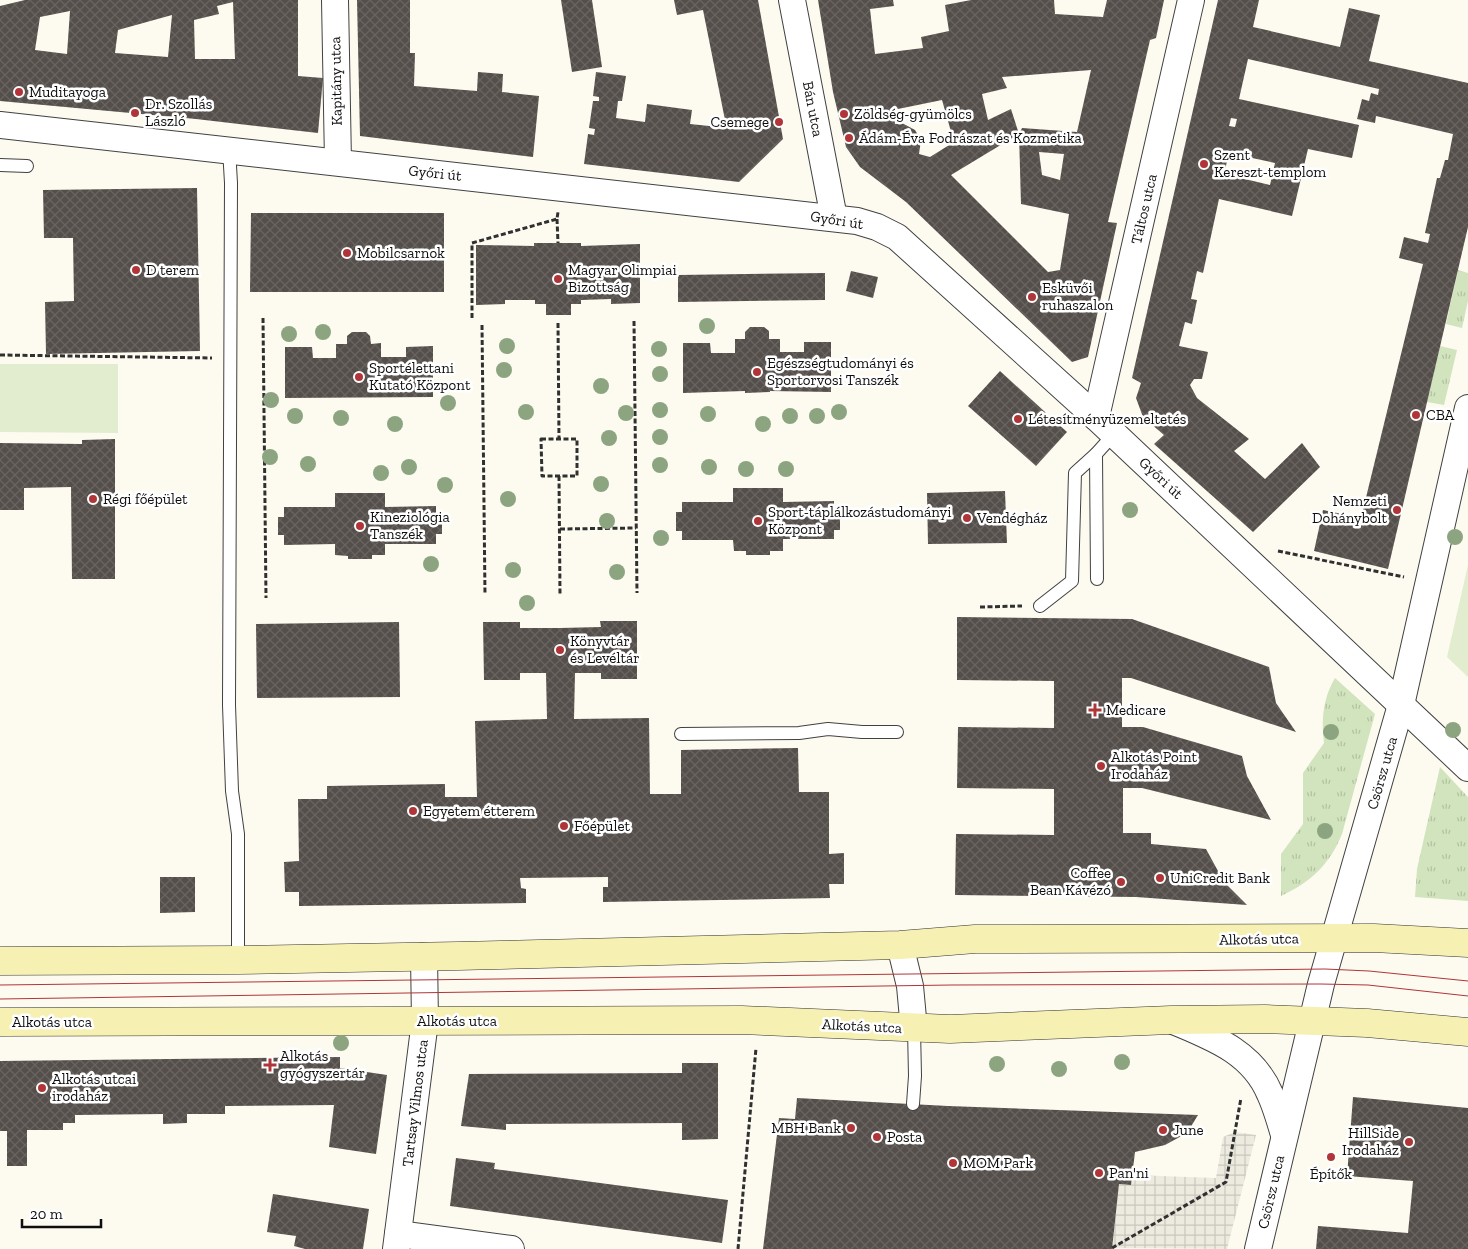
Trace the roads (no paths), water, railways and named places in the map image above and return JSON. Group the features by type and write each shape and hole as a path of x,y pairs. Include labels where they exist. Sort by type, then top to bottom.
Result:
{"main road":[{"name":"Alkotás utca","path":"0,961 238,960 424,956 900,945 975,939 1335,938 1468,943"},
{"name":"Alkotás utca","path":"0,1022 759,1020 914,1029 950,1029 1171,1020 1312,1020 1468,1032"}],"street":[{"name":"Kapitány utca","path":"335,0 338,162"},
{"name":"Bán utca","path":"792,0 834,218"},
{"name":"Táltos utca","path":"1105,426 1191,0"},
{"name":"Győri út","path":"0,125 229,149 834,218 877,227 897,237 1105,426 1468,768"},
{"name":"Csörsz utca","path":"1258,1249 1312,1020 1401,705 1468,408"},
{"name":"Alkotás utca","path":"900,945 910,986 914,1029"},
{"name":"Tartsay Vilmos utca","path":"397,1242 425,1021 424,956"},
{"name":"Csörsz utca","path":"1171,1020 1225,1044 1246,1059 1270,1093 1284,1135"},
{"path":"397,1242 511,1249"}],"lane":[{"path":"229,149 231,182 229,705 232,791 238,834 238,960"},
{"path":"0,165 27,166"},
{"path":"1096,579 1096,454 1105,426"},
{"path":"1040,606 1072,580 1075,472 1096,454"},
{"path":"681,734 799,733 828,728 862,732 897,732"},
{"path":"913,1104 915,1076 914,1029"}],"tram line":[{"path":"0,985 1325,969 1369,971 1468,981"},
{"path":"0,999 951,985 1321,984 1368,985 1468,996"}],"place":[{"name":"Muditayoga","path":"19,92"},
{"name":"Dr. Szollás László","path":"135,113"},
{"name":"Zöldség-gyümölcs","path":"844,114"},
{"name":"Csemege","path":"779,122"},
{"name":"Ádám-Éva Fodrászat és Kozmetika","path":"849,138"},
{"name":"Szent Kereszt-templom","path":"1204,164"},
{"name":"Mobilcsarnok","path":"347,253"},
{"name":"D terem","path":"136,270"},
{"name":"Magyar Olimpiai Bizottság","path":"558,279"},
{"name":"Esküvői ruhaszalon","path":"1032,297"},
{"name":"Egészségtudományi és Sportorvosi Tanszék","path":"757,372"},
{"name":"Sportélettani Kutató Központ","path":"359,377"},
{"name":"CBA","path":"1416,415"},
{"name":"Létesítményüzemeltetés","path":"1018,419"},
{"name":"Régi főépület","path":"93,499"},
{"name":"Nemzeti Dohánybolt","path":"1397,510"},
{"name":"Vendégház","path":"967,518"},
{"name":"Sport-táplálkozástudományi Központ","path":"758,521"},
{"name":"Kineziológia Tanszék","path":"360,526"},
{"name":"Könyvtár és Levéltár","path":"560,650"},
{"name":"Medicare","path":"1095,710"},
{"name":"Alkotás Point Irodaház","path":"1101,766"},
{"name":"Egyetem étterem","path":"413,811"},
{"name":"Főépület","path":"564,826"},
{"name":"UniCredit Bank","path":"1160,878"},
{"name":"Coffee Bean Kávézó","path":"1121,882"},
{"name":"Alkotás gyógyszertár","path":"270,1065"},
{"name":"Alkotás utcai irodaház","path":"42,1088"},
{"name":"MBH Bank","path":"851,1128"},
{"name":"June","path":"1163,1130"},
{"name":"Posta","path":"877,1137"},
{"name":"HillSide Irodaház","path":"1409,1142"},
{"name":"Építők","path":"1331,1157"},
{"name":"MOM Park","path":"953,1163"},
{"name":"Pan'ni","path":"1099,1173"}]}
